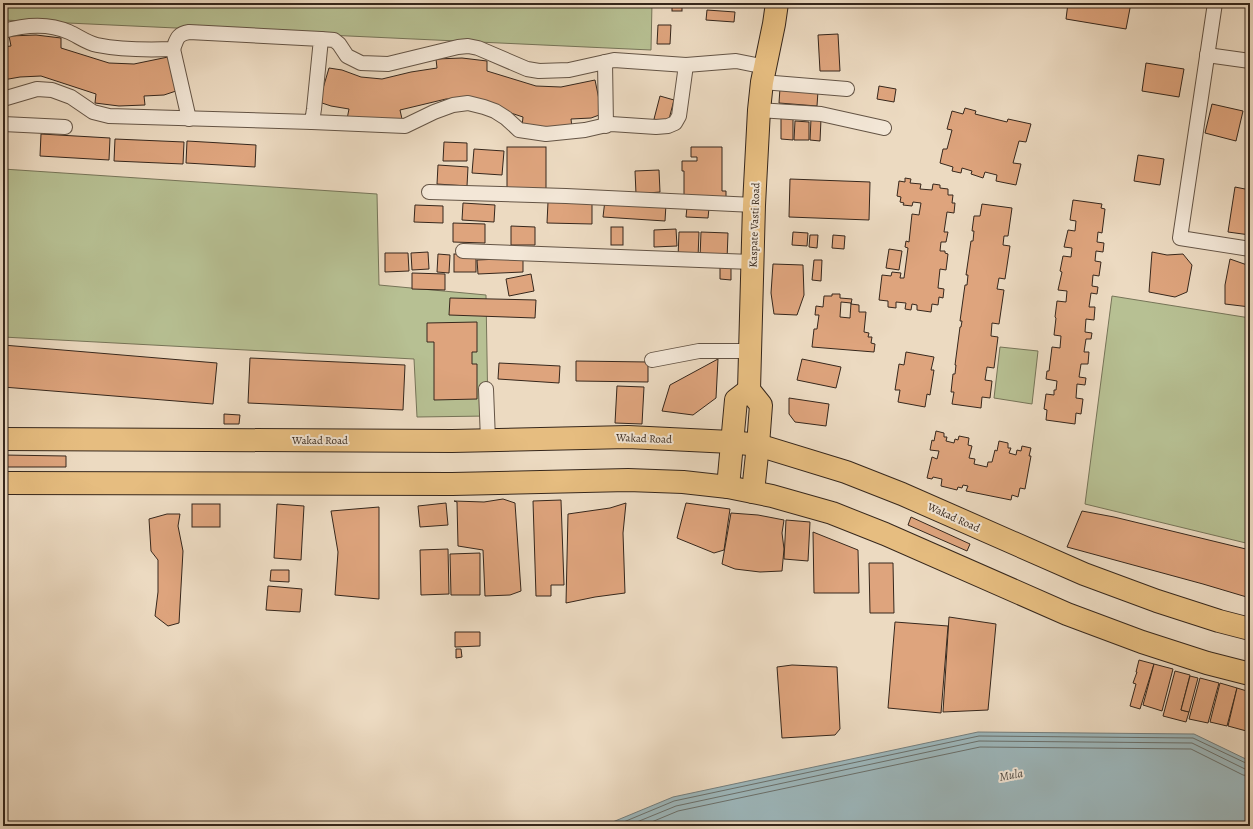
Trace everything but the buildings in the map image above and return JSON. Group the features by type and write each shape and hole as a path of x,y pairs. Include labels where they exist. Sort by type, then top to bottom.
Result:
{"main road":[{"name":"Kaspate Vasti Road","path":"749,390 754,205 759,110 777,3"},
{"path":"728,487 736,400 749,390 761,404 753,492"},
{"name":"Wakad Road","path":"3,439 444,441 628,437 731,442 758,445 846,472 888,488 1084,574 1212,619 1250,629"},
{"path":"3,483 452,484 628,480 683,482 728,487 753,492 832,513 885,534 1067,614 1156,647 1207,663 1250,674"}],"street":[{"path":"1215,3 1180,238 1250,249"},
{"path":"3,31 19,26 52,27 68,31 95,44 137,50 173,50"},
{"path":"189,119 173,50 178,37 189,32 334,40 339,44 347,56 361,63 388,64 458,47 468,46 488,52 527,69 538,72 569,70 614,60 686,65 736,61 764,75 846,89"},
{"path":"312,122 322,39"},
{"path":"1207,54 1250,61"},
{"path":"605,62 606,126"},
{"path":"3,99 37,89 52,90 71,97 94,112 109,116 405,126 434,112 453,105 468,103 495,111 506,118 519,130 546,134 585,130 611,124 656,127 668,126 676,123 679,116 686,65"},
{"path":"759,110 822,114 884,128"},
{"path":"3,124 65,127"},
{"path":"429,192 566,196 754,205"},
{"path":"463,251 752,262"},
{"path":"652,360 699,351 750,351"},
{"path":"486,389 488,440"}],"green space":[{"path":"3,3 652,3 651,50 3,20"},
{"path":"3,169 377,194 379,285 486,295 488,416 417,417 414,359 3,337"},
{"path":"1112,296 1250,318 1250,544 1085,504"},
{"path":"1000,347 1038,351 1032,404 994,398"}],"water":[{"name":"Mula","path":"978,732 1194,734 1250,761 1250,826 603,826 673,797"}]}
